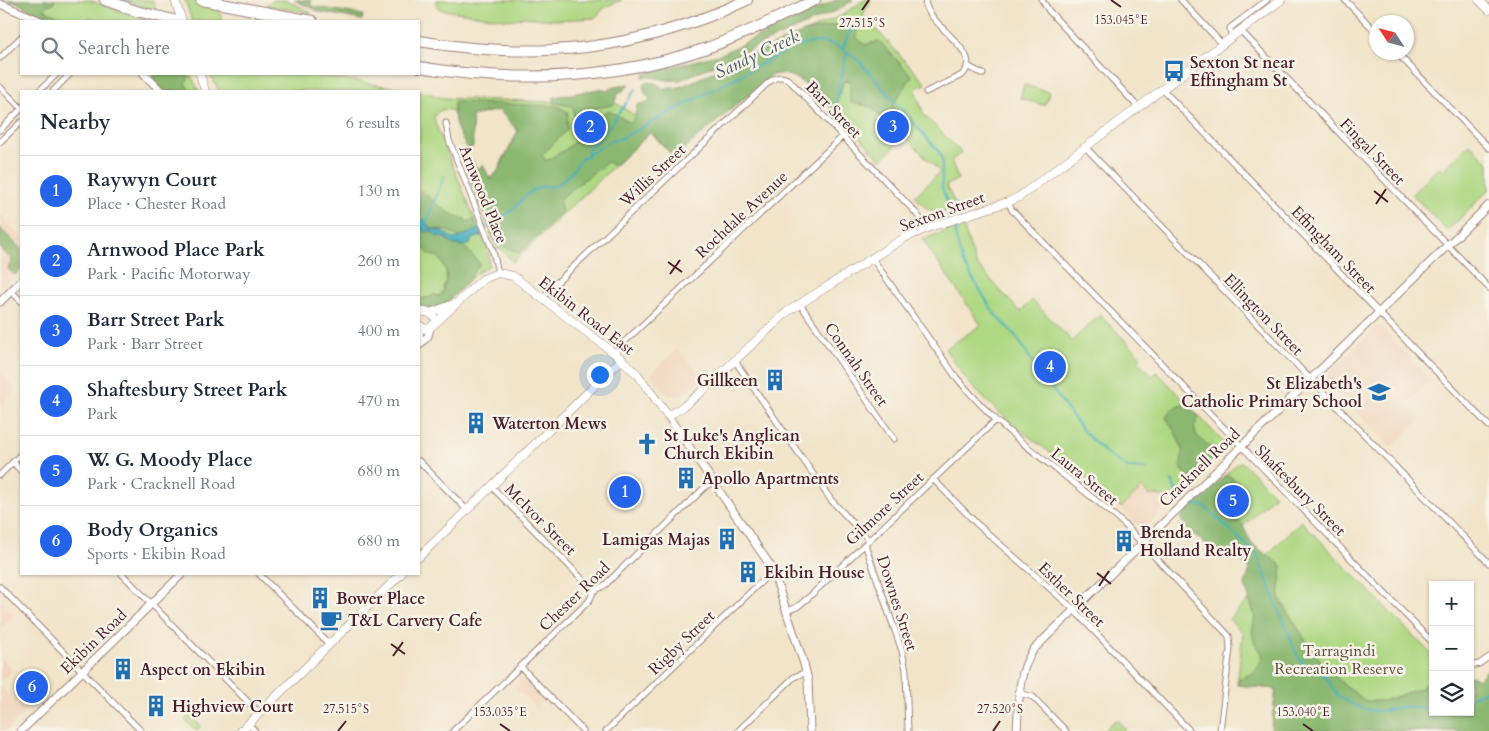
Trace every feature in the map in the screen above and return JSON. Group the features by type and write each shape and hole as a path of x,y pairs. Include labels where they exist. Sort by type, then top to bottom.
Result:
{"highway":[{"path":"105,0 176,20"},
{"path":"201,0 307,20"},
{"path":"420,41 461,48 509,52 588,48 656,34 697,21 747,0"},
{"path":"420,67 510,77 562,76 625,69 664,61 704,48 815,0"}],"main road":[{"path":"175,0 180,20"},
{"name":"Sexton Street","path":"668,416 690,402 784,315 800,304 910,234 1019,197 1280,0"},
{"path":"1479,0 1489,10"},
{"path":"201,77 205,90"},
{"path":"201,77 211,90"},
{"path":"420,326 425,329 432,326 483,279 498,274"},
{"name":"Ekibin Road East","path":"498,274 515,277 615,353 638,375 668,416"},
{"path":"423,314 456,304"},
{"path":"423,314 434,318 432,326"},
{"path":"420,556 622,359"},
{"path":"241,731 398,575"}],"street":[{"path":"924,0 928,12 967,56 967,66 964,74 926,92"},
{"path":"1042,0 1049,12 1138,106"},
{"path":"1182,0 1222,44"},
{"name":"Sexton Street","path":"1231,37 1230,28 1267,0"},
{"path":"1345,0 1369,25"},
{"path":"0,4 36,20"},
{"name":"Fingal Street","path":"1240,30 1489,288"},
{"path":"0,58 20,38"},
{"path":"1404,60 1489,148"},
{"path":"967,66 983,74"},
{"path":"40,90 56,75"},
{"path":"54,90 69,75"},
{"path":"145,75 158,90"},
{"name":"Barr Street","path":"782,77 791,82 920,217 928,228"},
{"name":"Willis Street","path":"543,298 551,288 769,82 775,78 782,77"},
{"path":"0,87 20,108"},
{"name":"Effingham Street","path":"1162,89 1489,426"},
{"path":"0,130 20,110"},
{"path":"0,142 20,123"},
{"name":"Arnwood Place","path":"446,123 449,140 493,251 498,274"},
{"name":"Rochdale Avenue","path":"615,353 620,346 843,136"},
{"name":"Ellington Street","path":"1085,147 1489,563"},
{"name":"Shaftesbury Street","path":"1008,202 1012,210 1429,639"},
{"name":"Cracknell Road","path":"1017,731 1023,670 1030,654 1240,446 1489,205"},
{"name":"Laura Street","path":"872,258 956,377 996,420 1106,508 1142,542 1230,638 1220,731"},
{"path":"0,302 20,282"},
{"path":"11,291 20,300"},
{"name":"Connah Street","path":"800,304 894,439"},
{"path":"420,344 428,336 432,326"},
{"path":"735,361 831,500 867,542"},
{"name":"Ekibin Road East","path":"668,416 775,573 806,672 810,731"},
{"name":"Gilmore Street","path":"787,611 797,607 996,420"},
{"path":"0,475 20,455"},
{"path":"420,461 467,510"},
{"path":"13,462 20,470"},
{"name":"Esther Street","path":"933,479 965,513 1073,610 1190,731"},
{"name":"Chester Road","path":"453,731 589,601 594,591 606,584 713,481"},
{"name":"McIvor Street","path":"491,486 594,591"},
{"name":"Downes Street","path":"867,542 902,650 906,670 908,731"},
{"name":"Rigby Street","path":"606,731 765,578 775,573"},
{"path":"123,575 259,713"},
{"name":"Ekibin Road","path":"21,730 181,575"},
{"path":"259,575 329,644"},
{"path":"0,587 141,731"},
{"path":"1474,665 1489,657"},
{"path":"520,666 584,731"},
{"path":"738,731 794,677 806,672"},
{"path":"1020,693 1033,697 1066,731"},
{"path":"248,724 255,731"}],"shaded area":[{"path":"0,214 20,235 20,270 0,290"},
{"name":"St Elizabeth's Catholic Primary School","path":"1376,327 1381,327 1431,380 1407,404 1421,418 1391,448 1327,380 1327,375"},
{"path":"677,349 704,378 677,396 669,395 650,375"},
{"path":"0,373 16,389 0,406"},
{"path":"1142,488 1173,500 1142,530 1121,508"},
{"path":"0,600 14,615 0,629"},
{"path":"0,657 12,670 0,682"},
{"path":"521,679 526,679 545,699 536,708 514,686"},
{"path":"0,685 25,712 6,731 0,731"}],"green space":[{"path":"5,0 54,0 54,3 47,5 43,9 63,18 63,20 52,20 16,2"},
{"path":"53,0 89,0 150,20 100,20 90,17 88,20 68,20 43,9 51,4"},
{"path":"121,0 153,0 156,10"},
{"path":"185,0 216,0 222,20 192,20"},
{"path":"273,0 287,0 312,13 267,6"},
{"path":"294,0 311,0 311,6 363,15 362,20 320,12"},
{"path":"436,0 622,0 605,7 595,18 556,20 523,17 510,20 443,10 438,8"},
{"path":"836,0 853,0 838,10 680,80 643,77 644,74 721,54"},
{"path":"864,0 871,0 863,15 926,84 917,87 916,91 923,114 962,153 951,160 958,179 946,185 956,206 939,215 925,207 915,196 940,172 905,136 881,160 836,112 809,87 787,73 779,73 772,75 674,157 650,132 513,262 501,249 498,249 476,191 498,171 505,155 532,132 512,110 469,109 454,115 451,110 439,111 434,117 435,123 489,253 489,266 475,274 455,294 420,305 420,92 442,98 582,103 608,98 634,115 657,97 841,16"},
{"path":"846,23 857,26 857,38 865,45 879,41 912,76 893,105 902,117 897,126 885,122 872,107 850,102 850,80 844,81 834,111 814,91 798,79 781,74 772,75 674,157 651,132 614,166 607,162 559,199 562,212 519,253 495,243 464,164 472,160 477,169 483,165 490,179 498,171 518,131 499,110 472,116 473,147 468,149 456,127 454,102 557,106 568,112 567,130 542,155 546,161 565,150 581,136 593,121 608,110 631,123 635,117 637,105 648,102 650,99 645,93 643,85 646,82 655,83 664,89 680,87 804,32"},
{"path":"153,75 188,75 188,80 185,83 188,90 162,90 158,83 154,82"},
{"path":"188,75 191,75 198,90 188,90 185,83 188,80"},
{"path":"211,75 317,75 410,90 218,90"},
{"path":"629,84 618,94 613,105 595,108 580,120 575,117 572,106 554,103 554,97 599,89 607,91 611,88"},
{"path":"1024,85 1049,92 1046,103 1043,105 1020,98"},
{"path":"1470,144 1489,163 1489,190 1447,231 1412,194 1439,167 1443,170"},
{"path":"422,191 442,208 459,218 465,219 467,222 475,219 479,229 461,238 448,231 429,228 425,220 420,220 420,192"},
{"path":"963,226 976,264 1020,312 1032,300 1072,341 1100,315 1142,357 1138,361 1152,376 1157,372 1227,446 1173,500 1149,495 1142,488 1121,508 1084,477 1007,419 965,377 945,349 981,325 922,239"},
{"path":"0,228 20,248 20,270 15,275 8,269 12,260 0,248"},
{"path":"420,228 431,231 436,236 442,236 452,244 464,246 480,264 471,275 471,278 445,305 431,309 420,306 420,299 431,297 434,294 437,296 441,295 444,290 446,272 439,257 430,255 425,249 420,249"},
{"path":"1186,403 1199,417 1194,427 1197,436 1219,454 1193,480 1180,468 1183,450 1166,418 1171,410"},
{"path":"1239,462 1242,462 1275,495 1227,542 1192,507"},
{"path":"1230,476 1238,483 1226,508 1242,524 1251,543 1282,566 1279,597 1304,638 1321,661 1345,686 1366,701 1383,701 1421,688 1429,681 1429,716 1474,716 1474,677 1479,679 1489,668 1489,731 1271,731 1276,689 1237,685 1238,679 1252,673 1257,668 1263,655 1254,642 1252,631 1255,617 1245,585 1250,569 1236,557 1224,558 1187,529 1180,518 1223,477"},
{"name":"Tarragindi Recreation Reserve","path":"1301,521 1429,652 1429,716 1474,716 1474,688 1489,731 1271,731 1276,689 1237,685 1243,633 1229,619 1266,583 1253,569"},
{"path":"190,715 201,726 196,731 185,720"},
{"path":"1116,719 1125,731 1104,731"}],"water":[{"path":"420,220 426,221 429,228 441,231 455,239 479,229 482,236 472,239 470,245 452,244 446,238 436,236 431,231 426,232 420,229"}],"waterway":[{"path":"843,48 853,24"},
{"name":"Sandy Creek","path":"588,155 610,141 622,138 792,48 812,43 828,43 843,49 860,62 939,152 942,159 942,188 949,208"},
{"path":"836,114 838,93 847,51"},
{"path":"629,99 636,89"},
{"path":"479,232 506,215 532,191 538,188 554,187 570,174 582,158 588,155 588,150 597,142 627,102"},
{"path":"426,223 444,176"},
{"name":"Sandy Creek","path":"956,229 955,234 962,261 994,313 1015,335 1038,370 1084,432 1106,453 1128,468 1147,469"},
{"name":"Sandy Creek","path":"1172,481 1177,493"},
{"name":"Sandy Creek","path":"1192,504 1204,506 1257,555 1297,655 1305,664 1324,675 1337,694 1355,706 1371,710 1383,711 1402,707 1429,708"},
{"name":"Sandy Creek","path":"1474,696 1489,690"}],"place":[{"name":"Sexton St near Effingham St","path":"1174,71"},
{"name":"Arnwood Place Park","path":"590,127"},
{"name":"Barr Street Park","path":"893,127"},
{"name":"Shaftesbury Street Park","path":"1050,367"},
{"name":"Gillkeen","path":"775,380"},
{"name":"St Elizabeth's Catholic Primary School","path":"1379,392"},
{"name":"Waterton Mews","path":"476,423"},
{"name":"St Luke's Anglican Church Ekibin","path":"647,444"},
{"name":"Apollo Apartments","path":"686,478"},
{"name":"Raywyn Court","path":"625,492"},
{"name":"W. G. Moody Place","path":"1233,501"},
{"name":"Lamigas Majas","path":"727,539"},
{"name":"Brenda Holland Realty","path":"1124,541"},
{"name":"Ekibin House","path":"748,572"},
{"name":"Bower Place","path":"320,598"},
{"name":"T&L Carvery Cafe","path":"331,620"},
{"name":"Aspect on Ekibin","path":"123,669"},
{"name":"Body Organics","path":"32,687"},
{"name":"Highview Court","path":"156,706"}]}
